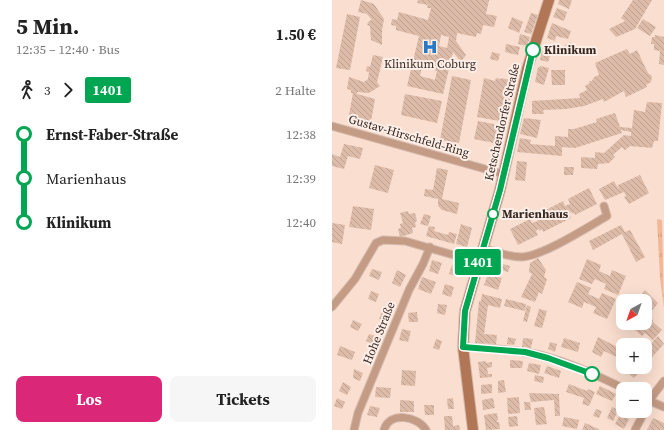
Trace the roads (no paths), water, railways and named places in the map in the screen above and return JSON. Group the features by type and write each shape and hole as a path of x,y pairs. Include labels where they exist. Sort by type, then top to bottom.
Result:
{"street":[{"name":"Ketschendorfer Straße","path":"473,430 463,347 465,311 503,174 525,77 546,1"},
{"name":"Gustav-Hirschfeld-Ring","path":"332,126 503,174"},
{"path":"483,248 524,257 538,253 607,216 604,206"},
{"path":"332,307 355,279 368,256 380,241 393,239 430,247 478,262"},
{"name":"Hohe Straße","path":"354,430 358,413 409,290 430,247"},
{"path":"463,347 511,350 540,355 616,385"},
{"path":"652,394 664,381"},
{"path":"652,402 664,407"},
{"path":"384,430 386,424 392,420 404,418 419,422 426,430"},
{"path":"635,430 641,418"}],"place":[{"name":"Klinikum Coburg","path":"430,47"},
{"name":"Klinikum","path":"533,50"},
{"name":"Marienhaus","path":"493,214"}]}
